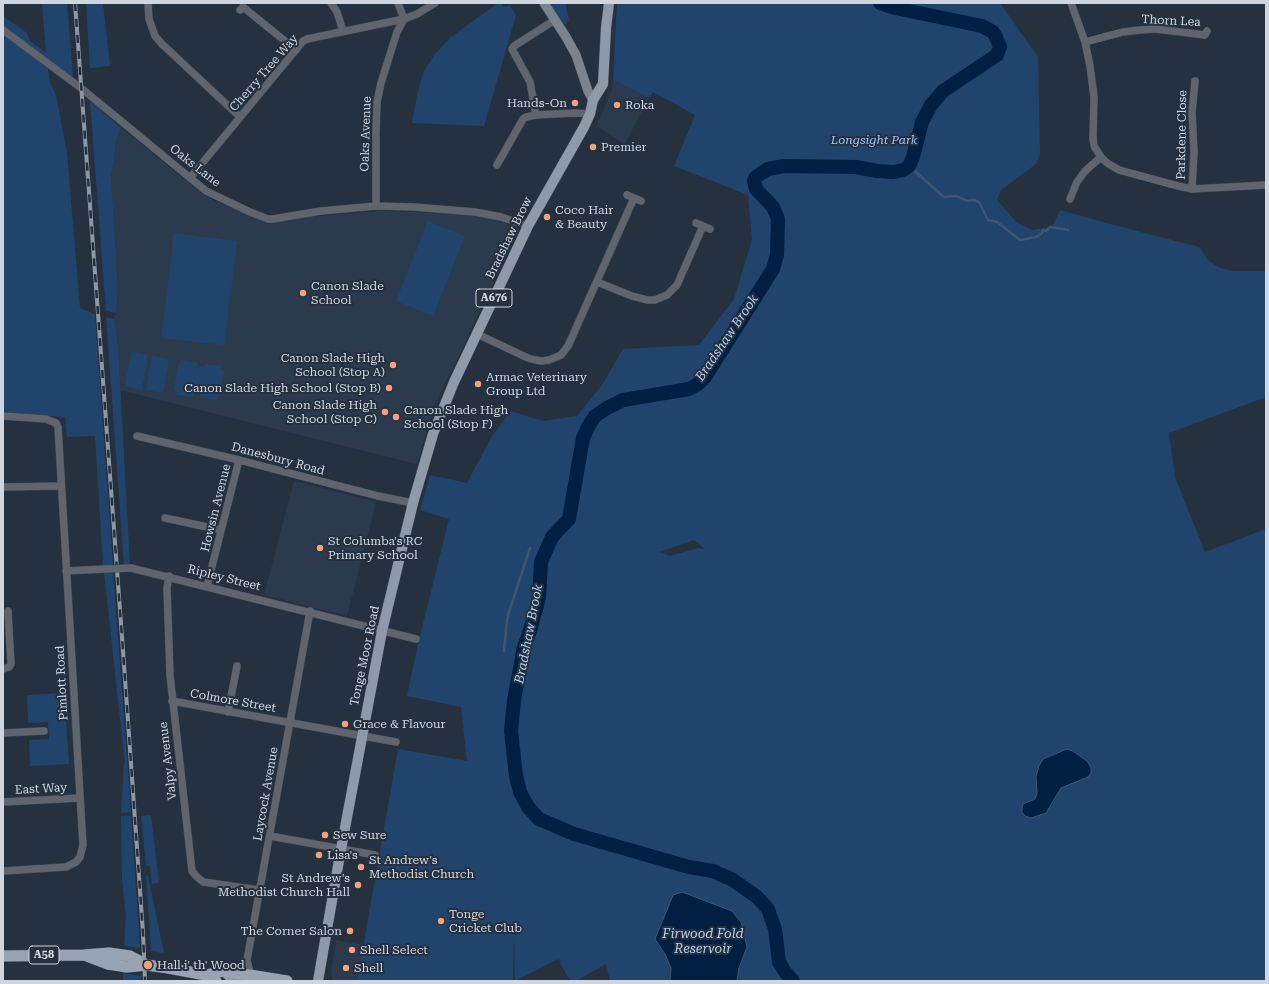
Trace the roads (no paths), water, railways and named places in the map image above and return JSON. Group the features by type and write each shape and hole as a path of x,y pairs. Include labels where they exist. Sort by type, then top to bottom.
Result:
{"highway":[{"name":"A58","path":"3,956 84,955 108,964 127,967 147,965 206,975 216,981"},
{"name":"A58","path":"206,975 224,971 249,979 287,981"}],"main road":[{"path":"544,3 576,55 588,91 593,100"},
{"name":"A676","path":"593,100 603,84 609,3"},
{"name":"Bradshaw Brow","path":"414,503 438,418 528,226 584,127 590,114 593,100"},
{"name":"Tonge Moor Road","path":"318,981 361,736 382,631 414,503"}],"street":[{"path":"148,3 149,19 155,36 240,118"},
{"path":"331,3 343,31"},
{"path":"398,3 404,19 417,14 435,3"},
{"path":"1071,3 1085,42 1090,66 1094,97 1093,138 1094,146 1101,158 1119,170 1178,186 1192,188 1266,185"},
{"path":"240,10 243,7 296,50"},
{"name":"Cherry Tree Way","path":"190,178 303,41 343,31 404,19"},
{"name":"Oaks Avenue","path":"376,206 377,102 380,83 388,57 397,32 404,19"},
{"path":"536,115 530,82 512,49 514,46 555,20"},
{"name":"Thorn Lea","path":"1085,42 1123,32 1140,30 1156,29 1205,35 1207,31"},
{"name":"Oaks Lane","path":"3,30 82,88 190,178 215,196 268,219 321,211 376,206 414,207 475,212 501,217 528,226"},
{"name":"Parkdene Close","path":"1192,188 1194,152 1192,112 1195,81"},
{"path":"497,165 523,119 536,115 575,112 590,114"},
{"path":"1070,199 1077,182 1085,171 1101,158"},
{"path":"477,334 528,358 542,361 561,355 568,346 597,282 631,196 641,201"},
{"path":"597,282 632,296 647,300 655,300 668,294 678,285 703,226"},
{"name":"Pimlott Road","path":"3,416 46,419 56,423 58,427 83,845 80,856 76,862 66,867 3,871"},
{"name":"Danesbury Road","path":"137,436 239,460 378,496 414,503"},
{"name":"Howsin Avenue","path":"208,586 239,460"},
{"path":"3,487 61,486"},
{"path":"165,518 221,530"},
{"name":"Ripley Street","path":"66,571 131,568 169,576 416,639"},
{"name":"Valpy Avenue","path":"169,576 167,588 172,701 192,870 203,882 259,890"},
{"path":"3,669 9,667 11,664 8,611"},
{"name":"Laycock Avenue","path":"249,979 247,960 310,612"},
{"path":"228,712 237,666"},
{"name":"Colmore Street","path":"172,701 396,742"},
{"path":"3,733 44,731"},
{"name":"East Way","path":"3,802 80,798"},
{"path":"270,836 375,855"}],"water":[{"path":"1067,749 1073,751 1088,762 1091,768 1091,773 1088,777 1061,788 1046,813 1031,818 1025,816 1022,812 1023,804 1035,799 1037,794 1036,776 1043,759"},
{"name":"Firwood Fold Reservoir","path":"682,892 732,911 741,922 747,947 739,968 737,981 670,981 671,968 665,954 655,939 673,895"}],"waterway":[{"name":"Bradshaw Brook","path":"793,981 779,962 775,929 768,909 757,897 733,880 713,871 689,867 574,834 539,819 528,807 520,792 516,776 511,731 514,700 524,647 539,598 541,562 552,537 569,519 583,438 588,427 595,416 623,400 689,389 698,384 705,377 773,269 777,255 778,219 773,207 756,189 754,181 755,178 768,169 784,166 856,167 877,171 894,172 903,170 909,166 913,157 922,122 931,105 943,91 997,55 1000,47 996,37 993,32 982,26 895,8 880,3"},
{"path":"909,166 944,197 957,196 967,201 974,200 979,202 988,220 997,222 1020,240 1036,237 1042,233 1043,230 1046,231 1050,227 1068,230"},
{"path":"504,651 507,620 530,548"}],"railway":[{"path":"75,3 123,651 145,981"}],"place":[{"name":"Hands-On","path":"575,103"},
{"name":"Roka","path":"617,105"},
{"name":"Premier","path":"593,147"},
{"name":"Coco Hair & Beauty","path":"547,217"},
{"name":"Canon Slade School","path":"303,293"},
{"name":"Canon Slade High School (Stop A)","path":"393,365"},
{"name":"Armac Veterinary Group Ltd","path":"478,384"},
{"name":"Canon Slade High School (Stop B)","path":"389,388"},
{"name":"Canon Slade High School (Stop C)","path":"385,412"},
{"name":"Canon Slade High School (Stop F)","path":"396,417"},
{"name":"St Columba's RC Primary School","path":"320,548"},
{"name":"Grace & Flavour","path":"345,724"},
{"name":"Sew Sure","path":"325,835"},
{"name":"Lisa's","path":"319,855"},
{"name":"St Andrew's Methodist Church","path":"361,867"},
{"name":"St Andrew's Methodist Church Hall","path":"358,885"},
{"name":"Tonge Cricket Club","path":"441,921"},
{"name":"The Corner Salon","path":"350,931"},
{"name":"Shell Select","path":"352,950"},
{"name":"Hall i' th' Wood","path":"148,965"},
{"name":"Shell","path":"346,968"}],"park label":[{"name":"Longsight Park","path":"874,140"}]}
